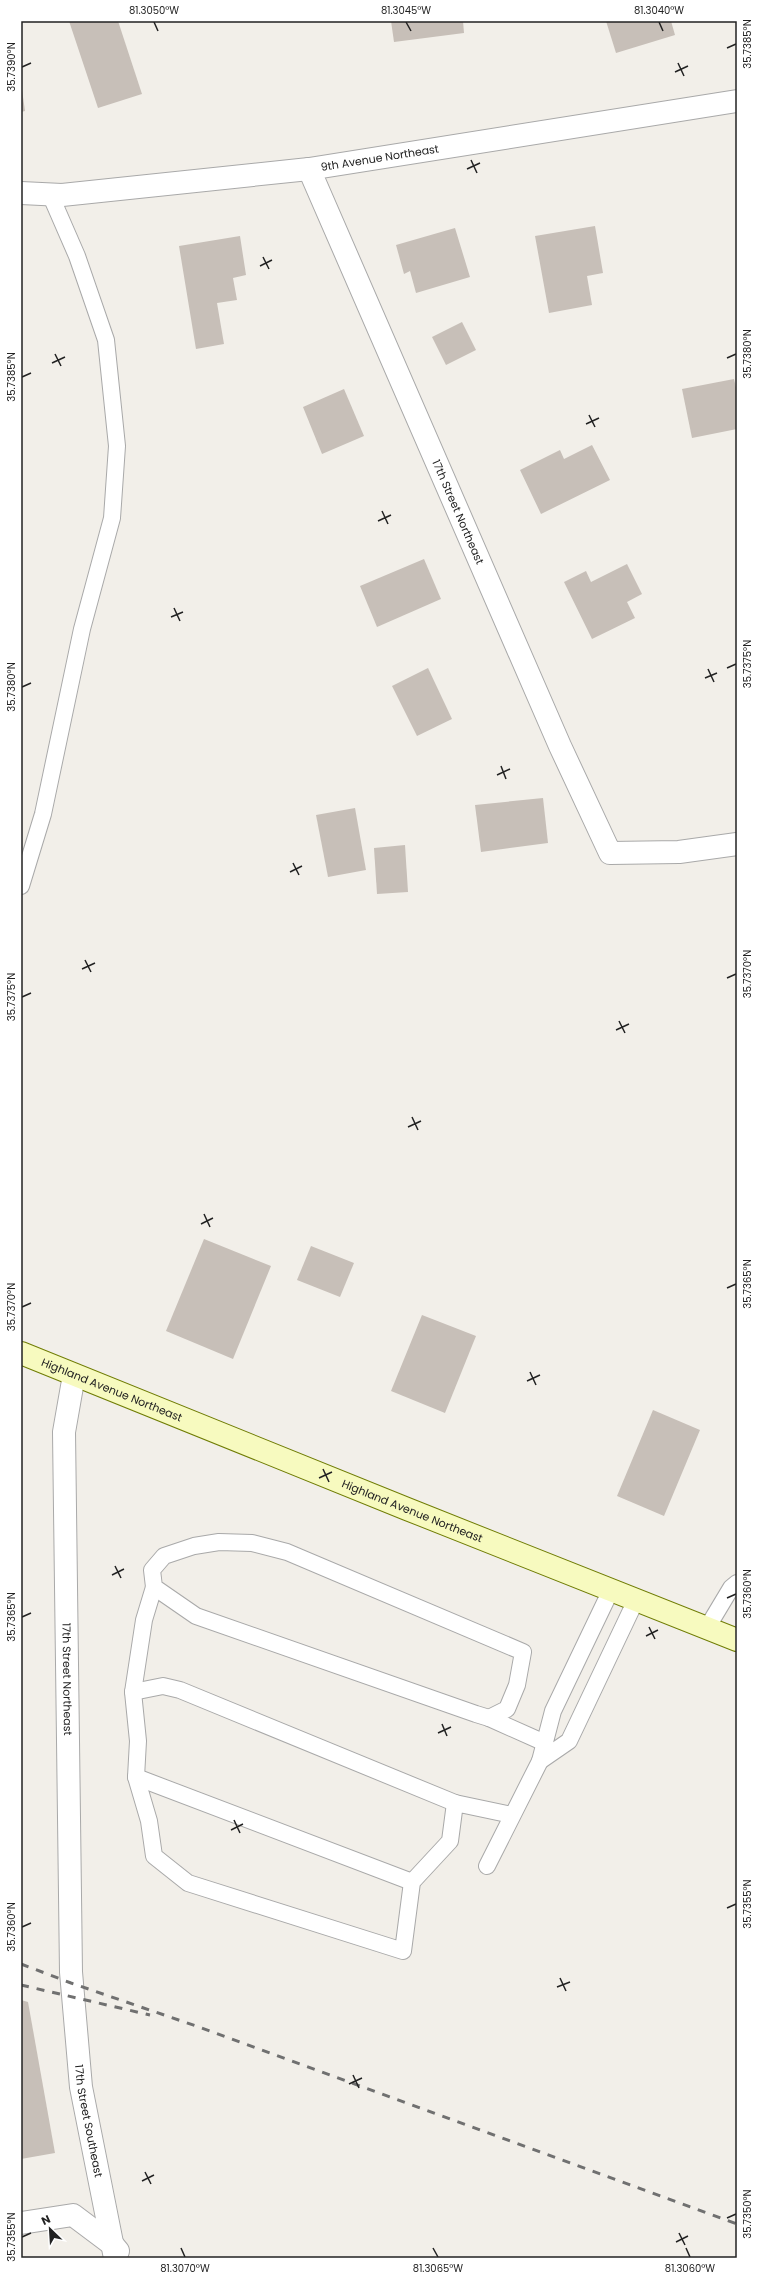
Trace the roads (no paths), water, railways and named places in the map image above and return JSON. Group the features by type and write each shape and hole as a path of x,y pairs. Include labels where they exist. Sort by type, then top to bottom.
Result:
{"main road":[{"name":"Highland Avenue Northeast","path":"21,1353 737,1640"}],"street":[{"name":"9th Avenue Northeast","path":"21,193 62,195 309,169 737,101"},
{"name":"17th Street Northeast","path":"309,169 560,746 610,854 679,852 737,844"},
{"name":"17th Street Northeast","path":"71,1983 64,1432 74,1375"},
{"name":"17th Street Southeast","path":"71,1983 81,2087 117,2254"},
{"path":"21,2224 73,2215 117,2254"}],"lane":[{"path":"21,886 42,814 82,629 112,518 117,446 106,340 77,256 50,194"},
{"path":"455,1803 450,1841 412,1882 403,1952 188,1883 154,1856 149,1821 136,1777 138,1741 133,1692 144,1620 154,1587 152,1570 164,1556 194,1546 219,1542 252,1543 287,1552 523,1652 517,1685 507,1710 489,1718"},
{"path":"707,1628 731,1588 737,1583"},
{"path":"154,1587 196,1616 489,1718 544,1743"},
{"path":"487,1866 540,1760 553,1711 611,1590"},
{"path":"540,1760 569,1740 636,1600"},
{"path":"133,1692 163,1686 180,1690 455,1803 512,1816"},
{"path":"136,1777 412,1882"}],"railway":[{"path":"21,1964 71,1983 199,2027 737,2224"},
{"path":"21,1985 150,2015"}]}
